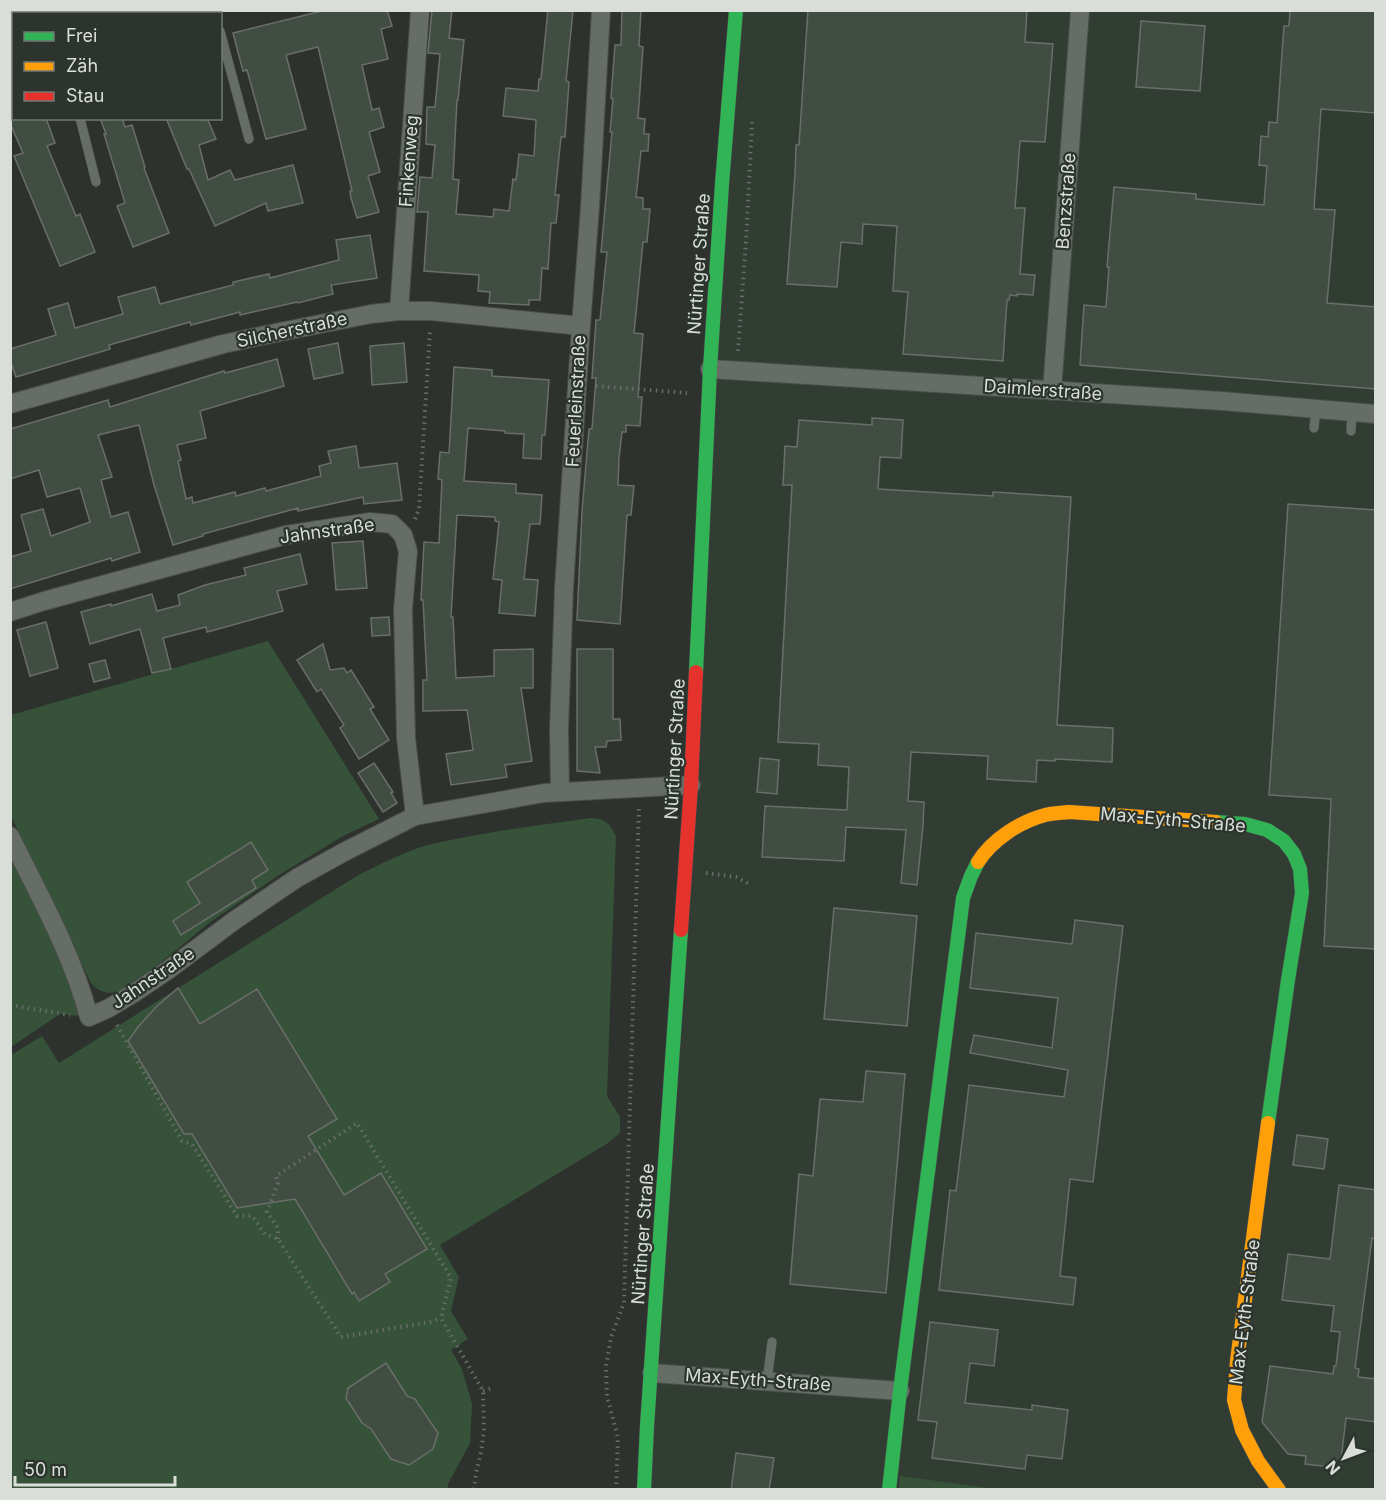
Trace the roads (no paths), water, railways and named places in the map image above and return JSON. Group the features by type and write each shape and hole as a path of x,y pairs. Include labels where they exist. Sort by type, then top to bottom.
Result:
{"street":[{"name":"Finkenweg","path":"399,311 420,10"},
{"name":"Feuerleinstraße","path":"560,792 559,729 562,635 601,10"},
{"name":"Nürtinger Straße","path":"644,1490 692,785 710,369 736,10"},
{"name":"Benzstraße","path":"1052,391 1080,10"},
{"name":"Silcherstraße","path":"10,404 222,344 371,314 431,311 581,326"},
{"name":"Daimlerstraße","path":"710,369 1222,401 1376,414"},
{"name":"Jahnstraße","path":"10,612 286,535 370,522 392,524 403,535 408,551 403,609 406,738 415,816"},
{"name":"Jahnstraße","path":"10,836 71,963 88,1017 109,1008 168,970 235,920 297,878 415,816 544,793 692,785"},
{"name":"Max-Eyth-Straße","path":"889,1490 963,898 971,875 984,853 1000,839 1046,815 1069,812 1245,824 1267,830 1284,841 1294,854 1300,869 1302,893 1288,980 1237,1361 1234,1400 1242,1430 1258,1461 1279,1490"},
{"name":"Max-Eyth-Straße","path":"652,1373 900,1391"}],"lane":[{"path":"222,38 249,139"},
{"path":"80,120 96,182"},
{"path":"1314,428 1316,409"},
{"path":"1351,431 1352,412"},
{"path":"767,1381 772,1342"}]}
